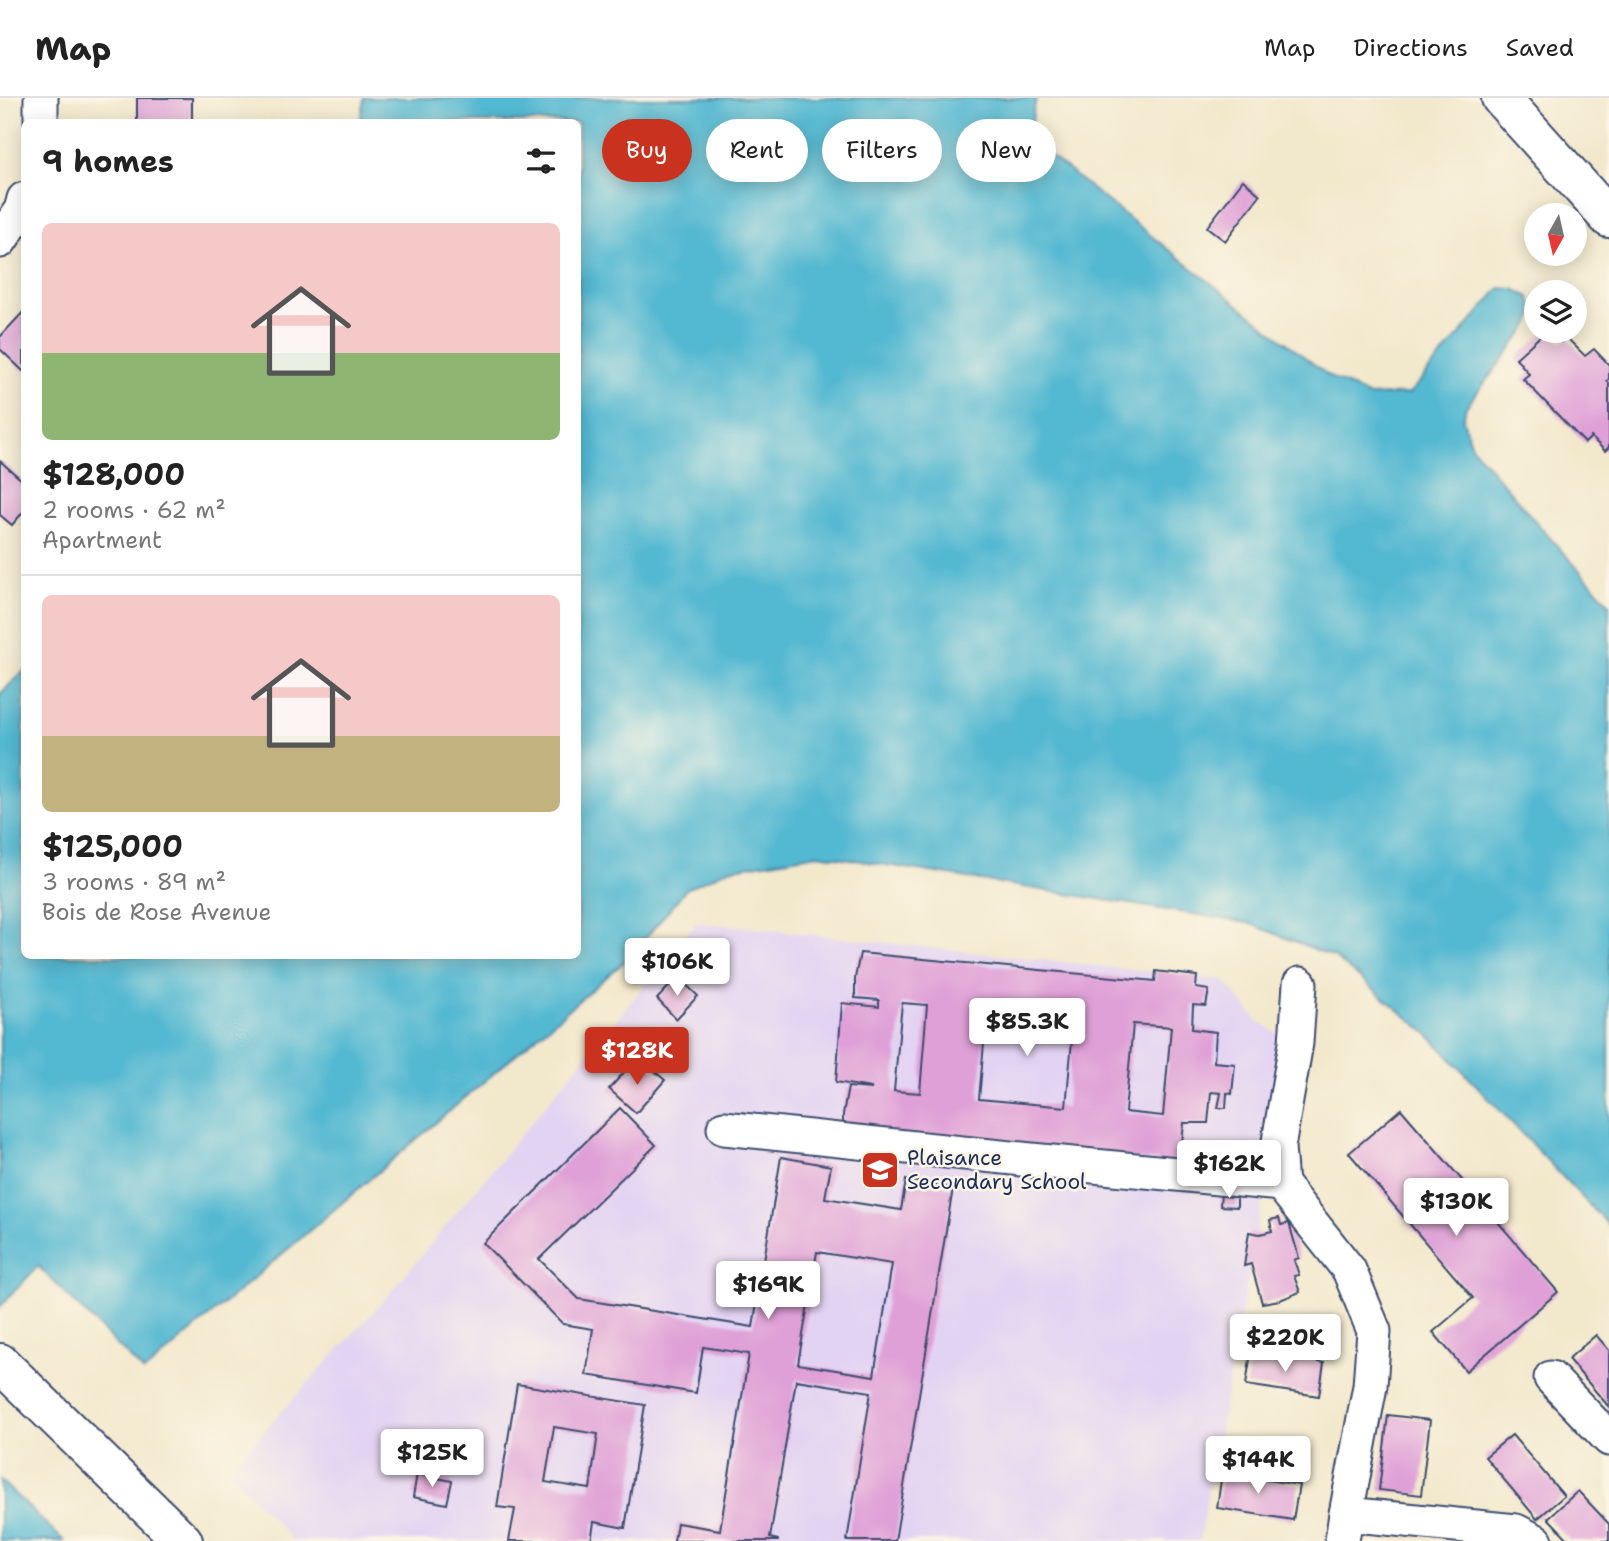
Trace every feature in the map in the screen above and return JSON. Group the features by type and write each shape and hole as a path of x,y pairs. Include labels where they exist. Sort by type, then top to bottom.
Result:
{"main road":[{"path":"1501,98 1607,211"},
{"path":"0,1363 183,1541"}],"street":[{"path":"41,98 41,119"},
{"path":"0,241 21,210"},
{"path":"1300,984 1296,1043 1278,1147 1281,1184 1349,1270 1374,1331 1370,1386 1344,1527 1516,1531 1536,1541"},
{"path":"724,1128 1281,1184"},
{"path":"1551,1378 1609,1439"}],"shaded area":[{"name":"Plaisance Secondary School","path":"697,922 1224,980 1258,1022 1292,1042 1199,1541 293,1541 228,1470 387,1297"}],"water":[{"path":"364,98 1037,98 1032,119 956,119 956,182 1056,182 1056,161 1330,377 1369,396 1409,394 1500,288 1514,289 1524,294 1524,332 1466,407 1463,419 1472,447 1609,603 1609,1226 1428,1034 1334,957 1248,923 818,854 729,869 686,889 631,956 144,1372 38,1266 0,1307 0,694 21,674 21,959 581,959 581,119 360,119"},
{"path":"0,1480 64,1541 0,1541"}],"building":[{"path":"137,98 192,98 192,119 137,119"},
{"path":"1243,180 1260,195 1225,241 1207,227"},
{"path":"21,314 21,369 0,349 0,337"},
{"path":"1533,343 1572,343 1585,356 1594,349 1609,365 1609,447 1605,451 1591,437 1585,443 1523,379 1529,374 1516,358"},
{"path":"0,461 21,479 21,514 12,525 0,515"},
{"path":"860,953 1155,981 1156,971 1197,976 1196,988 1209,990 1206,1006 1193,1005 1192,1029 1216,1032 1214,1062 1235,1064 1232,1094 1227,1093 1226,1108 1218,1108 1221,1093 1211,1092 1208,1123 1184,1123 1180,1163 843,1132 848,1087 871,1088 836,1082 842,1003 879,1007 879,1000 855,998 855,978","holes":["902,1003 927,1005 920,1093 894,1091","987,1010 1074,1018 1066,1107 979,1099","1133,1024 1171,1027 1163,1116 1125,1112"]},
{"path":"678,977 698,996 676,1019 657,999"},
{"path":"647,1065 665,1080 636,1113 609,1089 628,1068 637,1077"},
{"path":"620,1108 656,1145 539,1259 579,1299 753,1327 781,1157 831,1166 825,1198 901,1210 906,1180 953,1188 895,1541 847,1541 871,1392 796,1380 770,1538 778,1541 674,1541 677,1523 720,1530 749,1354 703,1347 696,1393 586,1375 593,1329 563,1324 483,1243","holes":["817,1252 892,1264 874,1376 798,1364"]},
{"path":"1401,1109 1558,1292 1466,1371 1433,1332 1473,1298 1349,1153"},
{"path":"1221,1192 1237,1193 1237,1207 1220,1206"},
{"path":"1279,1218 1281,1225 1289,1223 1299,1258 1294,1260 1299,1275 1294,1276 1300,1292 1280,1300 1262,1303 1251,1264 1244,1266 1249,1232 1260,1234 1272,1231 1270,1220"},
{"path":"1596,1335 1609,1350 1609,1407 1568,1359"},
{"path":"1251,1352 1324,1363 1319,1396 1246,1385"},
{"path":"517,1384 645,1405 625,1528 594,1522 591,1541 509,1541 515,1509 497,1507","holes":["554,1427 598,1434 590,1489 545,1482"]},
{"path":"1388,1415 1430,1420 1421,1495 1379,1490"},
{"path":"1512,1435 1564,1496 1537,1519 1485,1457"},
{"path":"1222,1473 1299,1485 1293,1520 1217,1508"},
{"path":"417,1474 452,1481 447,1504 413,1497"},
{"path":"1578,1491 1609,1524 1609,1541 1570,1541 1548,1518"}],"place":[{"name":"Plaisance Secondary School","path":"880,1170"}]}
